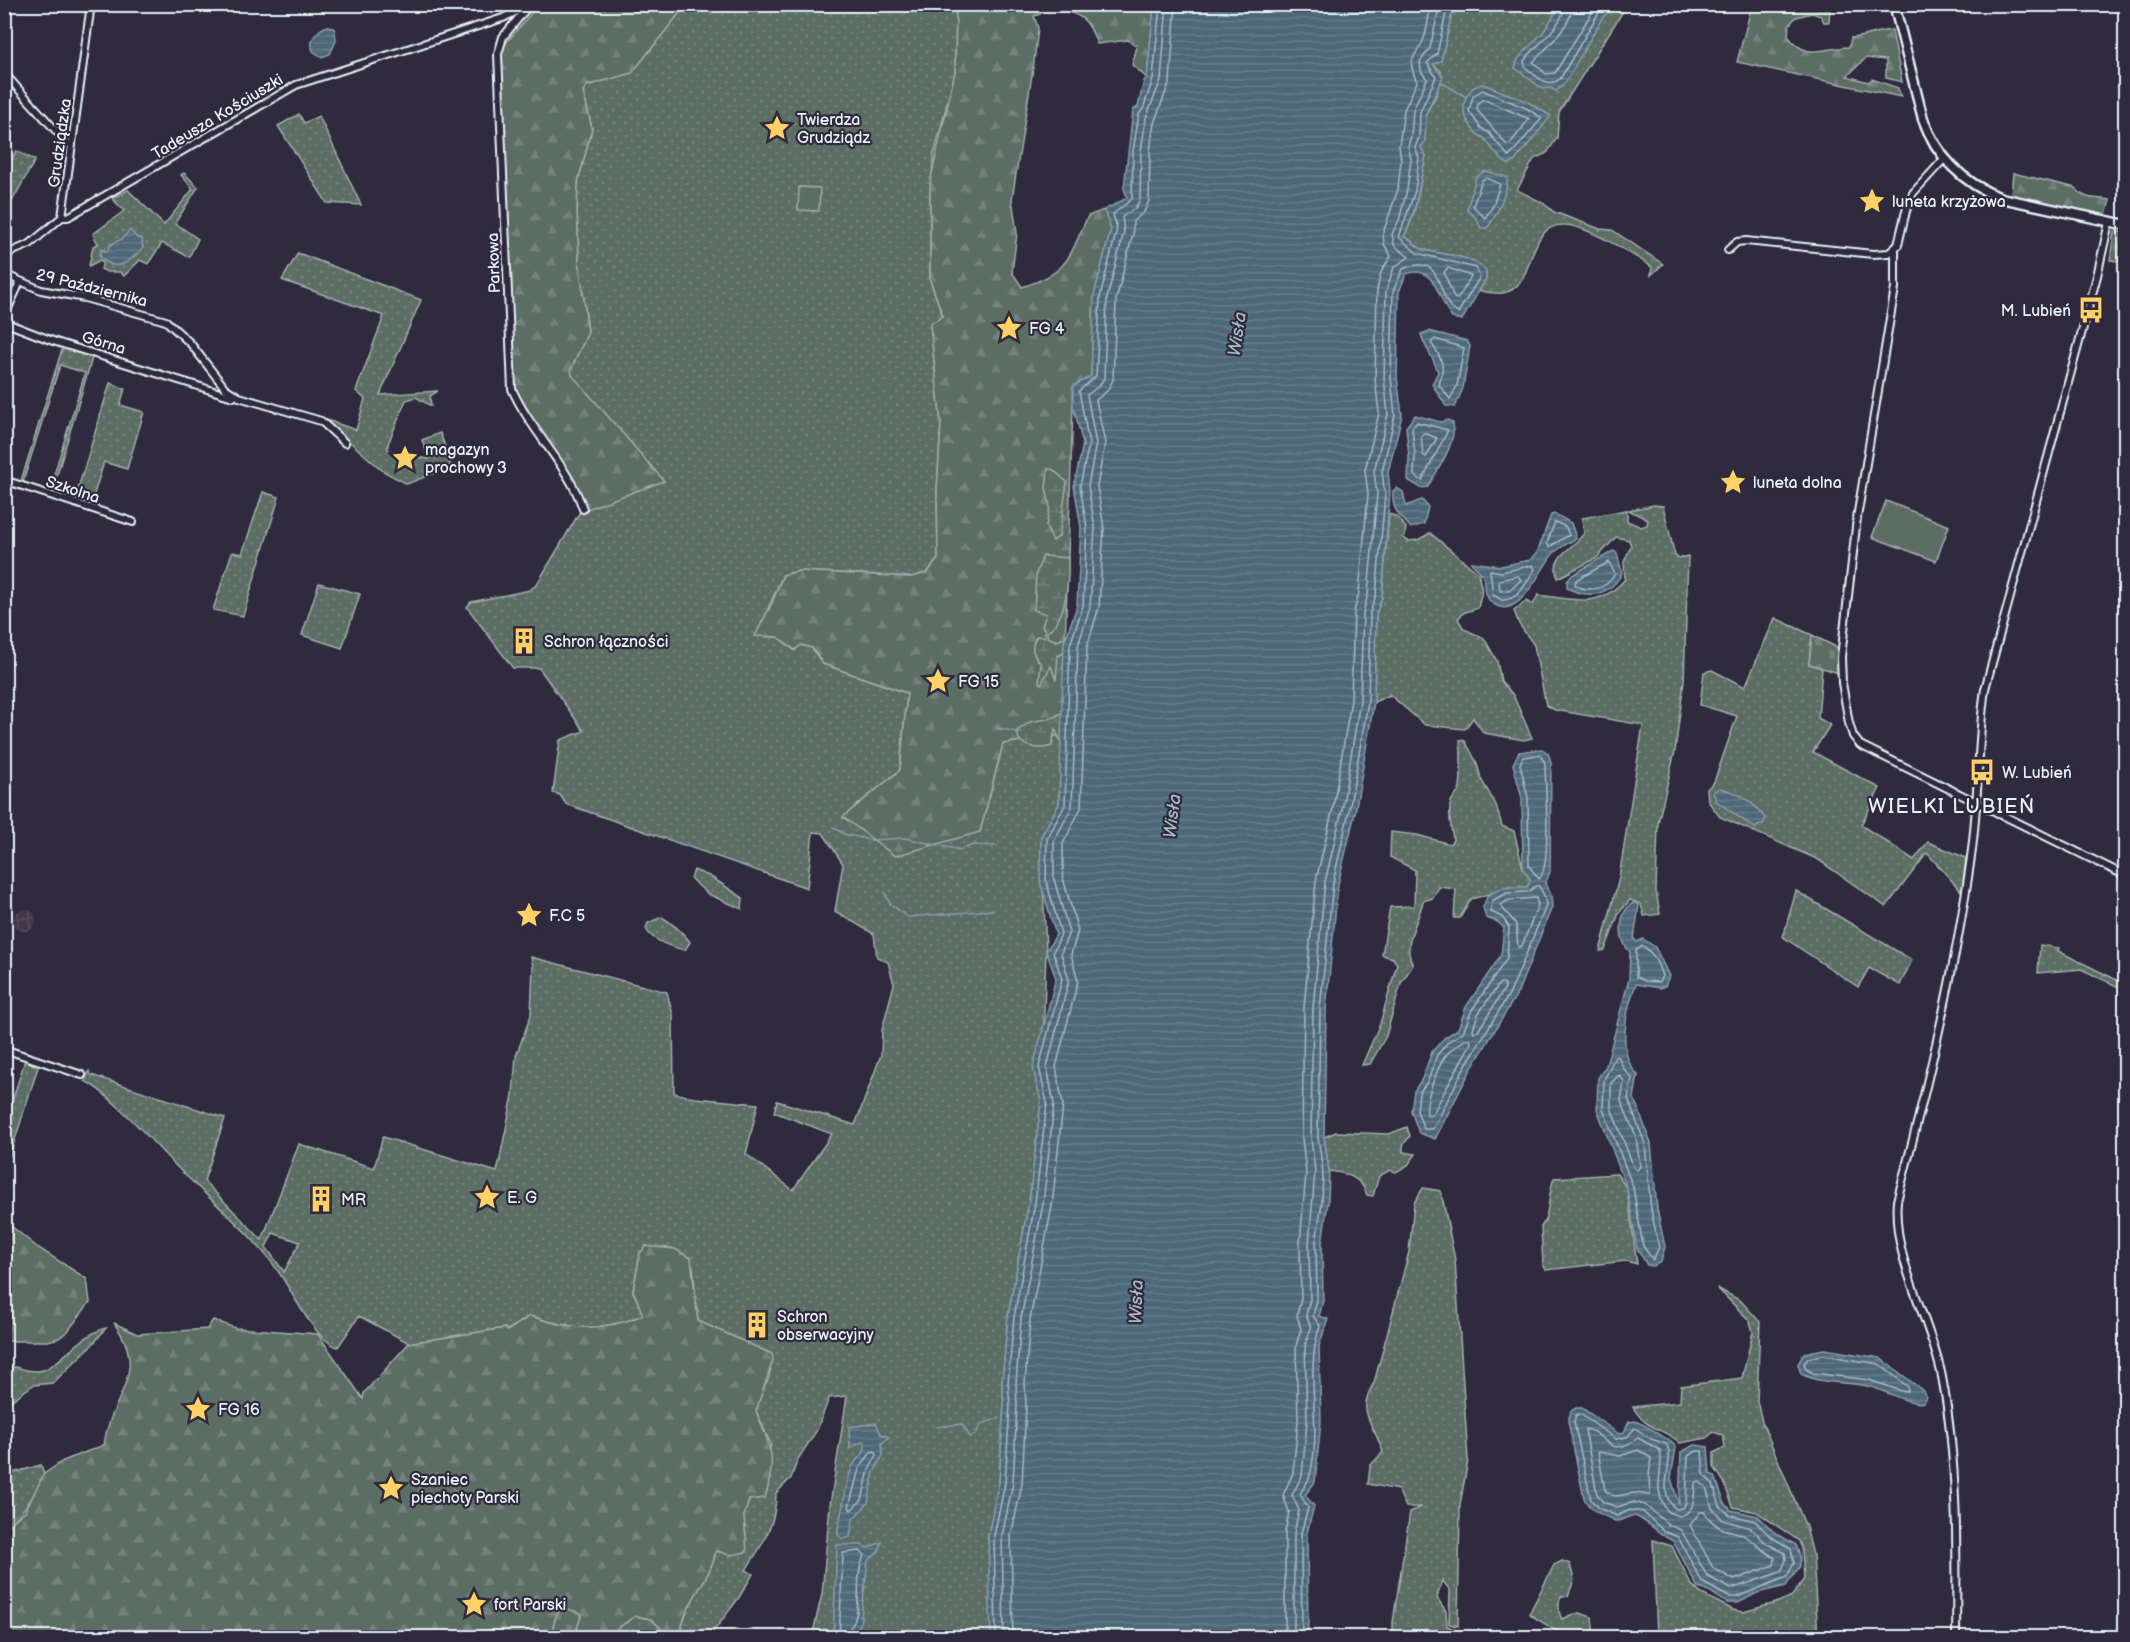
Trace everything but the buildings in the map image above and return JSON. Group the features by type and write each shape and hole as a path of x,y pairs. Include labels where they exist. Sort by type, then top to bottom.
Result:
{"main road":[{"path":"1894,4 1923,120 1929,137 1944,159 1971,183 2001,198 2126,225"}],"street":[{"name":"Grudziądzka","path":"62,217 91,4"},
{"name":"Tadeusza Kościuszki","path":"62,217 68,217 141,177 296,85 503,18 530,5"},
{"name":"Parkowa","path":"530,5 503,38 498,54 512,389 524,415 578,493 583,509"},
{"path":"4,73 67,143 72,145"},
{"path":"1944,159 1912,193 1901,239 1895,250 1895,288 1852,553 1841,657 1842,683 1853,736 1860,745 2126,876"},
{"path":"4,255 30,244 62,217"},
{"path":"1956,1638 1954,1504 1949,1412 1942,1373 1897,1230 1896,1200 1944,1010 1966,897 1975,802 1978,733 1991,661 2099,267 2109,222"},
{"path":"1728,250 1737,242 1746,241 1873,254 1895,250"},
{"name":"29 Października","path":"4,274 41,290 85,298 166,321 190,342 216,380 237,395 321,421 345,443"},
{"name":"Górna","path":"20,282 5,315 9,324 53,341 237,395"},
{"name":"Szkolna","path":"4,480 133,522"},
{"path":"4,1050 82,1075"}],"shaded area":[{"path":"25,909 33,912 36,920 33,928 25,931 17,928 14,920 17,912"}],"green space":[{"path":"538,5 686,5 632,73 586,86 583,92 592,128 578,182 577,209 579,261 588,332 571,369 572,375 664,481 587,509 515,390 500,57 501,49"},
{"path":"686,5 956,5 955,72 934,155 930,194 930,280 943,317 930,324 941,423 937,491 938,559 927,573 911,577 799,571 783,575 756,636 778,637 794,650 801,645 812,648 823,664 907,693 900,770 843,817 980,832 1003,744 1062,735 1059,804 1041,837 1046,951 1041,1102 1029,1202 1008,1316 1002,1383 1004,1404 999,1482 988,1536 996,1637 812,1637 822,1594 830,1505 847,1396 829,1398 817,1430 798,1459 791,1478 776,1493 771,1525 746,1570 753,1574 738,1599 709,1637 604,1637 635,1616 651,1619 664,1631 681,1631 688,1610 709,1572 716,1551 731,1555 746,1535 743,1516 771,1445 756,1411 760,1394 769,1378 772,1354 698,1321 693,1266 669,1248 656,1247 640,1253 633,1291 644,1315 614,1324 573,1326 530,1316 506,1331 505,1328 409,1343 359,1316 338,1347 330,1343 314,1327 282,1277 246,1233 119,1107 85,1081 89,1071 91,1075 225,1118 204,1181 262,1240 299,1144 374,1168 383,1137 497,1172 513,1095 516,1056 531,1015 533,966 531,957 667,992 673,1015 674,1093 695,1098 758,1104 746,1154 793,1190 832,1134 774,1112 777,1101 855,1125 881,1055 882,1030 894,984 888,962 877,957 874,934 835,911 843,864 823,833 813,832 807,888 566,804 560,795 553,793 560,740 584,731 539,668 513,668 467,607 471,602 530,590 537,584 581,510 587,509 571,369 588,332 579,261 577,209 578,182 592,128 583,92 586,86 632,72","holes":["273,1233 300,1242 284,1272 266,1247"]},
{"path":"956,5 1046,5 1040,14 1034,16 1038,28 1034,62 1012,199 1017,233 1012,272 1022,287 1050,275 1066,262 1088,216 1104,210 1111,229 1094,296 1091,376 1073,405 1062,735 1003,744 980,832 895,856 843,817 900,770 907,693 823,664 812,648 801,645 795,650 778,637 755,636 783,575 799,571 911,577 927,573 938,559 937,491 941,423 930,324 943,316 930,280 930,182 955,72"},
{"path":"1058,5 1154,5 1147,78 1132,65 1137,46 1128,40 1097,44 1084,20 1074,14 1059,10"},
{"path":"1454,5 1627,5 1559,112 1557,138 1547,153 1534,159 1517,190 1543,203 1554,212 1600,229 1612,230 1663,264 1651,275 1652,267 1621,248 1585,230 1564,225 1551,227 1543,234 1536,244 1522,280 1514,288 1503,293 1491,293 1479,291 1486,279 1486,271 1479,265 1464,258 1428,251 1404,237 1415,207 1426,156 1421,148 1425,140 1426,114 1437,94 1441,71 1433,64 1441,61"},
{"path":"1752,5 1830,6 1829,22 1824,22 1821,16 1812,13 1796,17 1789,25 1788,36 1795,44 1808,51 1849,47 1851,38 1892,30 1902,82 1886,78 1886,60 1866,58 1847,76 1868,82 1872,79 1898,88 1901,97 1737,62"},
{"path":"299,114 304,123 319,116 361,205 327,203 278,126"},
{"path":"16,151 35,160 5,214 5,171"},
{"path":"184,173 198,187 175,223 198,239 189,257 162,243 148,264 140,260 124,276 120,272 107,272 101,269 103,262 100,260 89,266 93,246 98,244 93,234 124,211 112,198 128,190 164,225 193,189 181,175"},
{"path":"2013,173 2076,188 2087,197 2110,200 2105,218 2011,196"},
{"path":"799,187 820,188 819,211 798,210"},
{"path":"2114,231 2125,233 2125,262 2110,260"},
{"path":"298,253 421,300 380,395 438,391 430,396 431,406 416,397 406,400 388,444 388,450 429,459 422,440 440,433 451,462 448,468 407,484 383,471 350,442 311,420 309,414 356,430 365,399 356,391 384,316 282,280"},
{"path":"63,346 93,355 51,495 20,484","holes":["60,365 85,373 49,491 23,482"]},
{"path":"110,383 125,389 120,405 144,412 127,469 104,462 90,507 74,502"},
{"path":"1048,469 1052,469 1067,482 1059,536 1053,541 1046,526 1050,507 1046,488"},
{"path":"263,492 279,497 243,616 213,610 232,552 242,554"},
{"path":"1886,501 1949,526 1936,561 1872,537"},
{"path":"1654,505 1663,506 1675,556 1679,558 1688,556 1684,681 1675,751 1658,823 1656,891 1660,914 1644,916 1641,904 1630,900 1619,913 1605,950 1600,951 1619,878 1643,725 1555,710 1546,705 1534,645 1519,624 1514,611 1526,601 1533,605 1538,595 1585,600 1595,599 1615,589 1625,579 1624,562 1631,546 1629,540 1616,537 1597,558 1558,578 1557,564 1564,552 1584,533 1582,518 1627,510 1627,521 1641,527 1647,525 1648,520 1629,510"},
{"path":"1389,514 1398,517 1406,528 1404,538 1408,541 1418,540 1430,533 1478,573 1482,591 1478,608 1463,613 1458,619 1464,629 1484,638 1497,661 1501,681 1513,695 1532,738 1524,740 1484,733 1473,718 1465,729 1425,725 1390,695 1374,702 1376,614 1382,597"},
{"path":"1043,556 1068,558 1068,567 1063,608 1054,626 1047,632 1047,637 1057,641 1065,638 1064,653 1058,656 1056,680 1051,666 1041,684 1039,682 1041,664 1034,654 1033,647 1037,636 1044,637 1045,630 1042,626 1046,614 1034,610 1036,574"},
{"path":"319,583 360,594 342,648 302,635"},
{"path":"1775,618 1812,635 1809,664 1822,668 1818,718 1830,725 1813,752 1880,788 1861,825 1914,860 1928,842 1966,858 1962,892 1927,853 1886,907 1817,859 1720,817 1708,801 1707,789 1714,782 1737,716 1700,705 1704,672 1712,670 1745,687"},
{"path":"1812,635 1840,649 1839,673 1809,664"},
{"path":"1065,711 1062,744 1055,729 1052,746 1034,748 1019,740 1017,731 1030,722 1052,718"},
{"path":"1460,740 1465,741 1477,763 1481,779 1496,805 1502,826 1514,831 1523,869 1531,880 1527,887 1505,889 1471,899 1460,918 1454,918 1456,889 1439,887 1433,898 1423,901 1410,941 1410,957 1413,965 1401,983 1386,1036 1370,1064 1362,1065 1380,1024 1397,964 1393,958 1382,955 1390,907 1414,906 1415,870 1390,857 1391,832 1417,835 1450,844 1453,840 1449,811 1460,787"},
{"path":"694,870 711,877 743,898 742,909 708,894 691,879"},
{"path":"1796,891 1912,960 1900,985 1869,968 1858,987 1783,937"},
{"path":"662,917 684,934 690,942 685,950 663,943 649,934 646,929 648,923"},
{"path":"2040,945 2059,948 2058,951 2125,984 2125,990 2081,969 2038,973"},
{"path":"25,1060 38,1067 5,1171 5,1107 10,1108"},
{"path":"1407,1127 1410,1136 1403,1145 1403,1152 1416,1154 1408,1165 1396,1172 1390,1170 1379,1176 1373,1196 1367,1195 1361,1184 1352,1177 1329,1171 1324,1137 1336,1132 1389,1134"},
{"path":"1617,1174 1627,1189 1637,1264 1626,1261 1546,1270 1543,1264 1541,1227 1546,1216 1554,1178"},
{"path":"1423,1188 1441,1191 1455,1260 1468,1460 1460,1505 1458,1626 1449,1624 1450,1590 1442,1580 1437,1598 1446,1611 1447,1626 1454,1629 1453,1637 1393,1637 1393,1622 1410,1512 1422,1507 1406,1507 1398,1490 1368,1484 1370,1466 1383,1452 1368,1418 1366,1402 1374,1383 1409,1252 1414,1203"},
{"path":"5,1221 37,1247 87,1279 90,1302 68,1331 59,1338 48,1341 5,1341"},
{"path":"646,1246 675,1249 691,1258 698,1321 772,1354 773,1360 756,1411 769,1444 771,1473 765,1498 749,1500 744,1516 747,1552 731,1555 716,1551 709,1572 688,1610 681,1631 664,1631 651,1619 635,1616 604,1638 5,1638 5,1528 25,1511 44,1474 63,1461 104,1445 113,1412 129,1371 129,1357 124,1341 114,1323 137,1334 207,1329 213,1320 235,1328 318,1334 363,1399 364,1393 409,1343 505,1328 507,1331 530,1316 560,1324 587,1327 614,1324 643,1315 633,1291 640,1253"},
{"path":"1717,1288 1741,1301 1760,1322 1757,1401 1762,1422 1806,1527 1813,1555 1818,1637 1657,1637 1653,1540 1672,1546 1691,1584 1700,1593 1733,1610 1743,1612 1776,1603 1792,1596 1804,1579 1802,1549 1799,1541 1757,1512 1733,1507 1724,1482 1714,1467 1714,1453 1725,1447 1723,1435 1713,1432 1707,1438 1680,1443 1649,1425 1633,1407 1680,1402 1681,1386 1742,1378 1753,1332 1750,1321"},
{"path":"106,1328 53,1383 33,1385 5,1405 5,1365 30,1371 45,1369 87,1337"},
{"path":"41,1465 44,1474 28,1504 5,1528 5,1475"},
{"path":"1562,1561 1570,1564 1574,1580 1568,1596 1561,1596 1559,1608 1561,1617 1562,1619 1579,1613 1592,1617 1594,1637 1566,1637 1529,1614 1554,1565"},
{"path":"559,1606 582,1614 574,1637 550,1637"}],"water":[{"name":"Wisła","path":"1154,5 1454,5 1441,61 1433,64 1443,77 1426,114 1425,140 1421,148 1426,156 1415,207 1404,237 1428,251 1472,261 1486,271 1486,279 1462,320 1452,318 1435,285 1424,274 1416,272 1406,274 1399,292 1397,378 1402,415 1388,472 1390,491 1382,597 1376,614 1374,702 1355,813 1338,884 1326,1010 1324,1137 1329,1171 1328,1202 1322,1243 1323,1301 1319,1316 1328,1319 1319,1346 1321,1421 1315,1482 1305,1495 1314,1506 1307,1533 1308,1637 991,1637 988,1536 999,1482 1004,1404 1002,1383 1008,1316 1029,1202 1041,1102 1033,1067 1056,978 1046,951 1056,935 1040,881 1041,837 1059,804 1064,643 1077,606 1081,527 1074,486 1083,444 1073,405 1073,386 1091,376 1094,296 1111,229 1104,210 1127,198 1124,188 1133,110 1138,107 1144,81 1147,78"},
{"path":"1560,5 1616,5 1603,17 1565,83 1556,91 1550,88 1543,89 1515,68 1518,59 1544,31"},
{"path":"328,26 335,29 336,41 330,54 322,57 313,51 312,43 318,32"},
{"path":"1483,84 1528,102 1551,116 1514,162 1508,164 1502,160 1485,139 1475,132 1466,118 1465,99 1472,88"},
{"path":"1485,171 1507,177 1507,182 1504,196 1494,218 1487,228 1481,228 1476,218 1467,210 1476,177"},
{"path":"130,230 137,238 142,239 143,248 123,264 112,265 106,262 100,256 101,249 107,252 110,245 122,239"},
{"path":"1429,331 1467,341 1470,346 1463,388 1455,407 1446,406 1432,384 1438,372 1421,334"},
{"path":"1415,415 1440,422 1448,420 1453,423 1449,448 1428,487 1421,488 1408,480 1409,456 1406,427"},
{"path":"1397,488 1403,492 1406,506 1422,500 1428,507 1424,524 1411,528 1397,512 1393,491"},
{"path":"1555,514 1571,523 1576,538 1553,554 1528,592 1519,601 1510,606 1501,607 1491,602 1487,596 1481,572 1471,562 1501,566 1530,560 1537,553 1551,515"},
{"path":"1613,551 1617,553 1622,573 1611,587 1591,594 1583,594 1567,588 1567,581 1572,575"},
{"path":"1542,749 1548,753 1551,762 1550,872 1545,884 1551,895 1552,907 1517,994 1470,1071 1435,1139 1419,1133 1411,1111 1414,1091 1422,1079 1432,1052 1444,1038 1458,1029 1466,1007 1501,955 1504,928 1498,922 1486,918 1483,907 1488,895 1505,887 1527,887 1531,880 1523,869 1522,798 1513,764 1519,752"},
{"path":"1719,788 1733,792 1750,802 1765,818 1764,823 1755,828 1716,801 1713,792"},
{"path":"1635,902 1639,905 1634,939 1637,942 1643,939 1655,947 1669,976 1665,986 1660,988 1636,984 1629,1006 1625,1031 1627,1056 1638,1075 1634,1098 1651,1143 1657,1209 1665,1247 1661,1262 1653,1266 1647,1265 1637,1248 1627,1189 1597,1109 1598,1078 1606,1066 1629,979 1630,952 1623,940 1621,925 1625,911"},
{"path":"1824,1349 1880,1358 1922,1390 1927,1397 1924,1402 1913,1402 1871,1387 1818,1380 1801,1374 1798,1364 1804,1353"},
{"path":"1582,1408 1619,1434 1624,1432 1629,1422 1635,1421 1673,1444 1676,1447 1671,1478 1679,1505 1681,1452 1695,1445 1708,1447 1710,1474 1715,1476 1724,1502 1731,1510 1758,1516 1774,1532 1796,1545 1800,1556 1800,1566 1786,1586 1757,1593 1738,1603 1727,1603 1709,1591 1698,1588 1673,1541 1646,1522 1631,1516 1615,1521 1593,1510 1584,1498 1568,1421 1571,1411"},
{"path":"876,1423 881,1434 889,1437 882,1443 883,1455 874,1472 868,1503 853,1519 850,1537 843,1539 838,1535 838,1528 849,1478 853,1465 865,1449 864,1441 850,1448 849,1427"},
{"path":"882,1542 879,1551 868,1561 860,1625 850,1637 833,1637 837,1545 861,1545 868,1548"}],"waterway":[{"path":"1441,82 1466,97"},
{"path":"997,728 1021,733"},
{"path":"833,827 844,834 870,840 905,838 960,850 973,845 997,846"},
{"path":"885,892 890,904 908,917 993,910"},
{"path":"937,1427 962,1424 970,1437 976,1434 981,1424 1000,1418"}],"place":[{"name":"Twierdza Grudziądz","path":"777,128"},
{"name":"luneta krzyżowa","path":"1872,201"},
{"name":"M. Lubień","path":"2091,310"},
{"name":"FG 4","path":"1009,328"},
{"name":"magazyn prochowy 3","path":"405,458"},
{"name":"luneta dolna","path":"1733,482"},
{"name":"Schron łączności","path":"524,641"},
{"name":"FG 15","path":"938,681"},
{"name":"W. Lubień","path":"1982,772"},
{"name":"F.C 5","path":"529,915"},
{"name":"E. G","path":"487,1197"},
{"name":"MR","path":"321,1199"},
{"name":"Schron obserwacyjny","path":"757,1325"},
{"name":"FG 16","path":"198,1409"},
{"name":"Szaniec piechoty Parski","path":"391,1488"},
{"name":"fort Parski","path":"474,1604"}],"district":[{"name":"WIELKI LUBIEŃ","path":"1952,806"}]}
